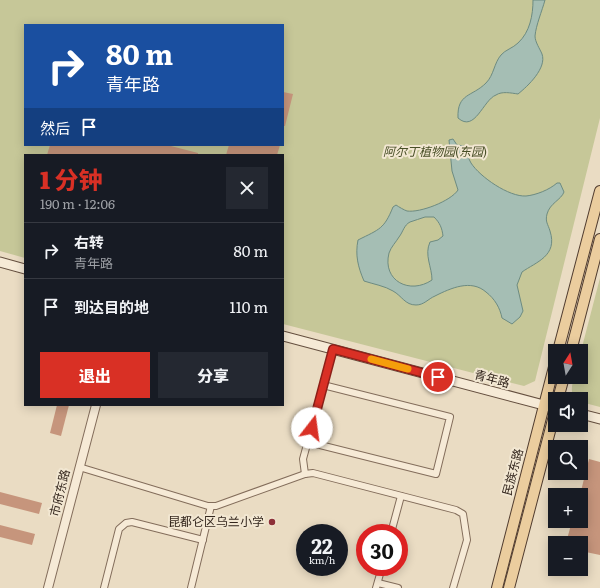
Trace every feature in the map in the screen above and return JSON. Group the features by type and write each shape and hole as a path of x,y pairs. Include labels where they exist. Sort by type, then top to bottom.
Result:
{"main road":[{"path":"560,344 600,191"},
{"path":"573,344 600,238"},
{"path":"0,262 24,269"},
{"name":"青年路","path":"284,336 548,406"},
{"name":"民族东路","path":"496,588 550,384"},
{"path":"588,416 600,419"},
{"path":"509,588 550,432"}],"street":[{"path":"589,234 600,238"},
{"path":"305,474 303,464 333,349"},
{"path":"308,442 436,474 450,417 323,385"},
{"name":"市府东路","path":"48,588 96,406"},
{"path":"79,467 211,506 305,474 316,474 456,510 463,514 467,540 453,588"},
{"path":"393,524 401,496"},
{"path":"191,588 211,506"},
{"path":"104,588 119,529 126,522 132,522 203,540"},
{"path":"377,585 398,588"}],"green space":[{"name":"阿尔丁植物园(东园)","path":"0,0 600,0 600,118 535,381 524,386 284,324 284,154 24,154 24,258 0,251"},
{"path":"600,278 600,407 588,404 588,392 572,392 573,384 588,384 588,344 583,344"}],"shaded area":[{"path":"533,0 545,0 535,36 543,59 539,71 531,82 518,94 498,94 491,98 474,119 464,122 458,118 460,104 466,96 489,80 501,55 522,39 528,29"},
{"path":"453,139 457,145 464,146 470,161 475,168 488,180 504,190 519,195 534,195 557,183 560,183 564,192 563,195 550,207 546,217 552,240 551,247 544,257 522,272 517,285 523,311 520,317 512,324 502,318 494,301 480,288 467,285 461,286 441,293 421,304 412,305 390,289 364,281 360,271 357,256 358,240 380,228 387,220 393,207 396,205 407,211 427,208 449,198 458,190 452,171 449,140","holes":["425,217 434,217 438,221 443,236 438,240 430,242 428,247 432,280 415,286 400,283 394,278 390,271 388,263 391,249 408,223"]}],"building":[{"path":"284,92 293,94 284,126"},
{"path":"50,146 171,146 198,153 198,154 47,154"},
{"path":"229,146 280,146 277,154 226,154"},
{"path":"57,406 69,406 61,436 50,433"},
{"path":"589,459 600,462 600,555 588,552 588,536 568,536 570,528 588,528 588,488 582,488 584,480 588,480"},
{"path":"0,492 42,503 39,514 0,504"},
{"path":"0,525 35,534 32,545 0,537"}],"slow traffic":[{"path":"371,359 408,369"}],"place":[{"name":"昆都仑区乌兰小学","path":"272,522"}],"route":[{"path":"312,428 333,349 438,377"}]}
